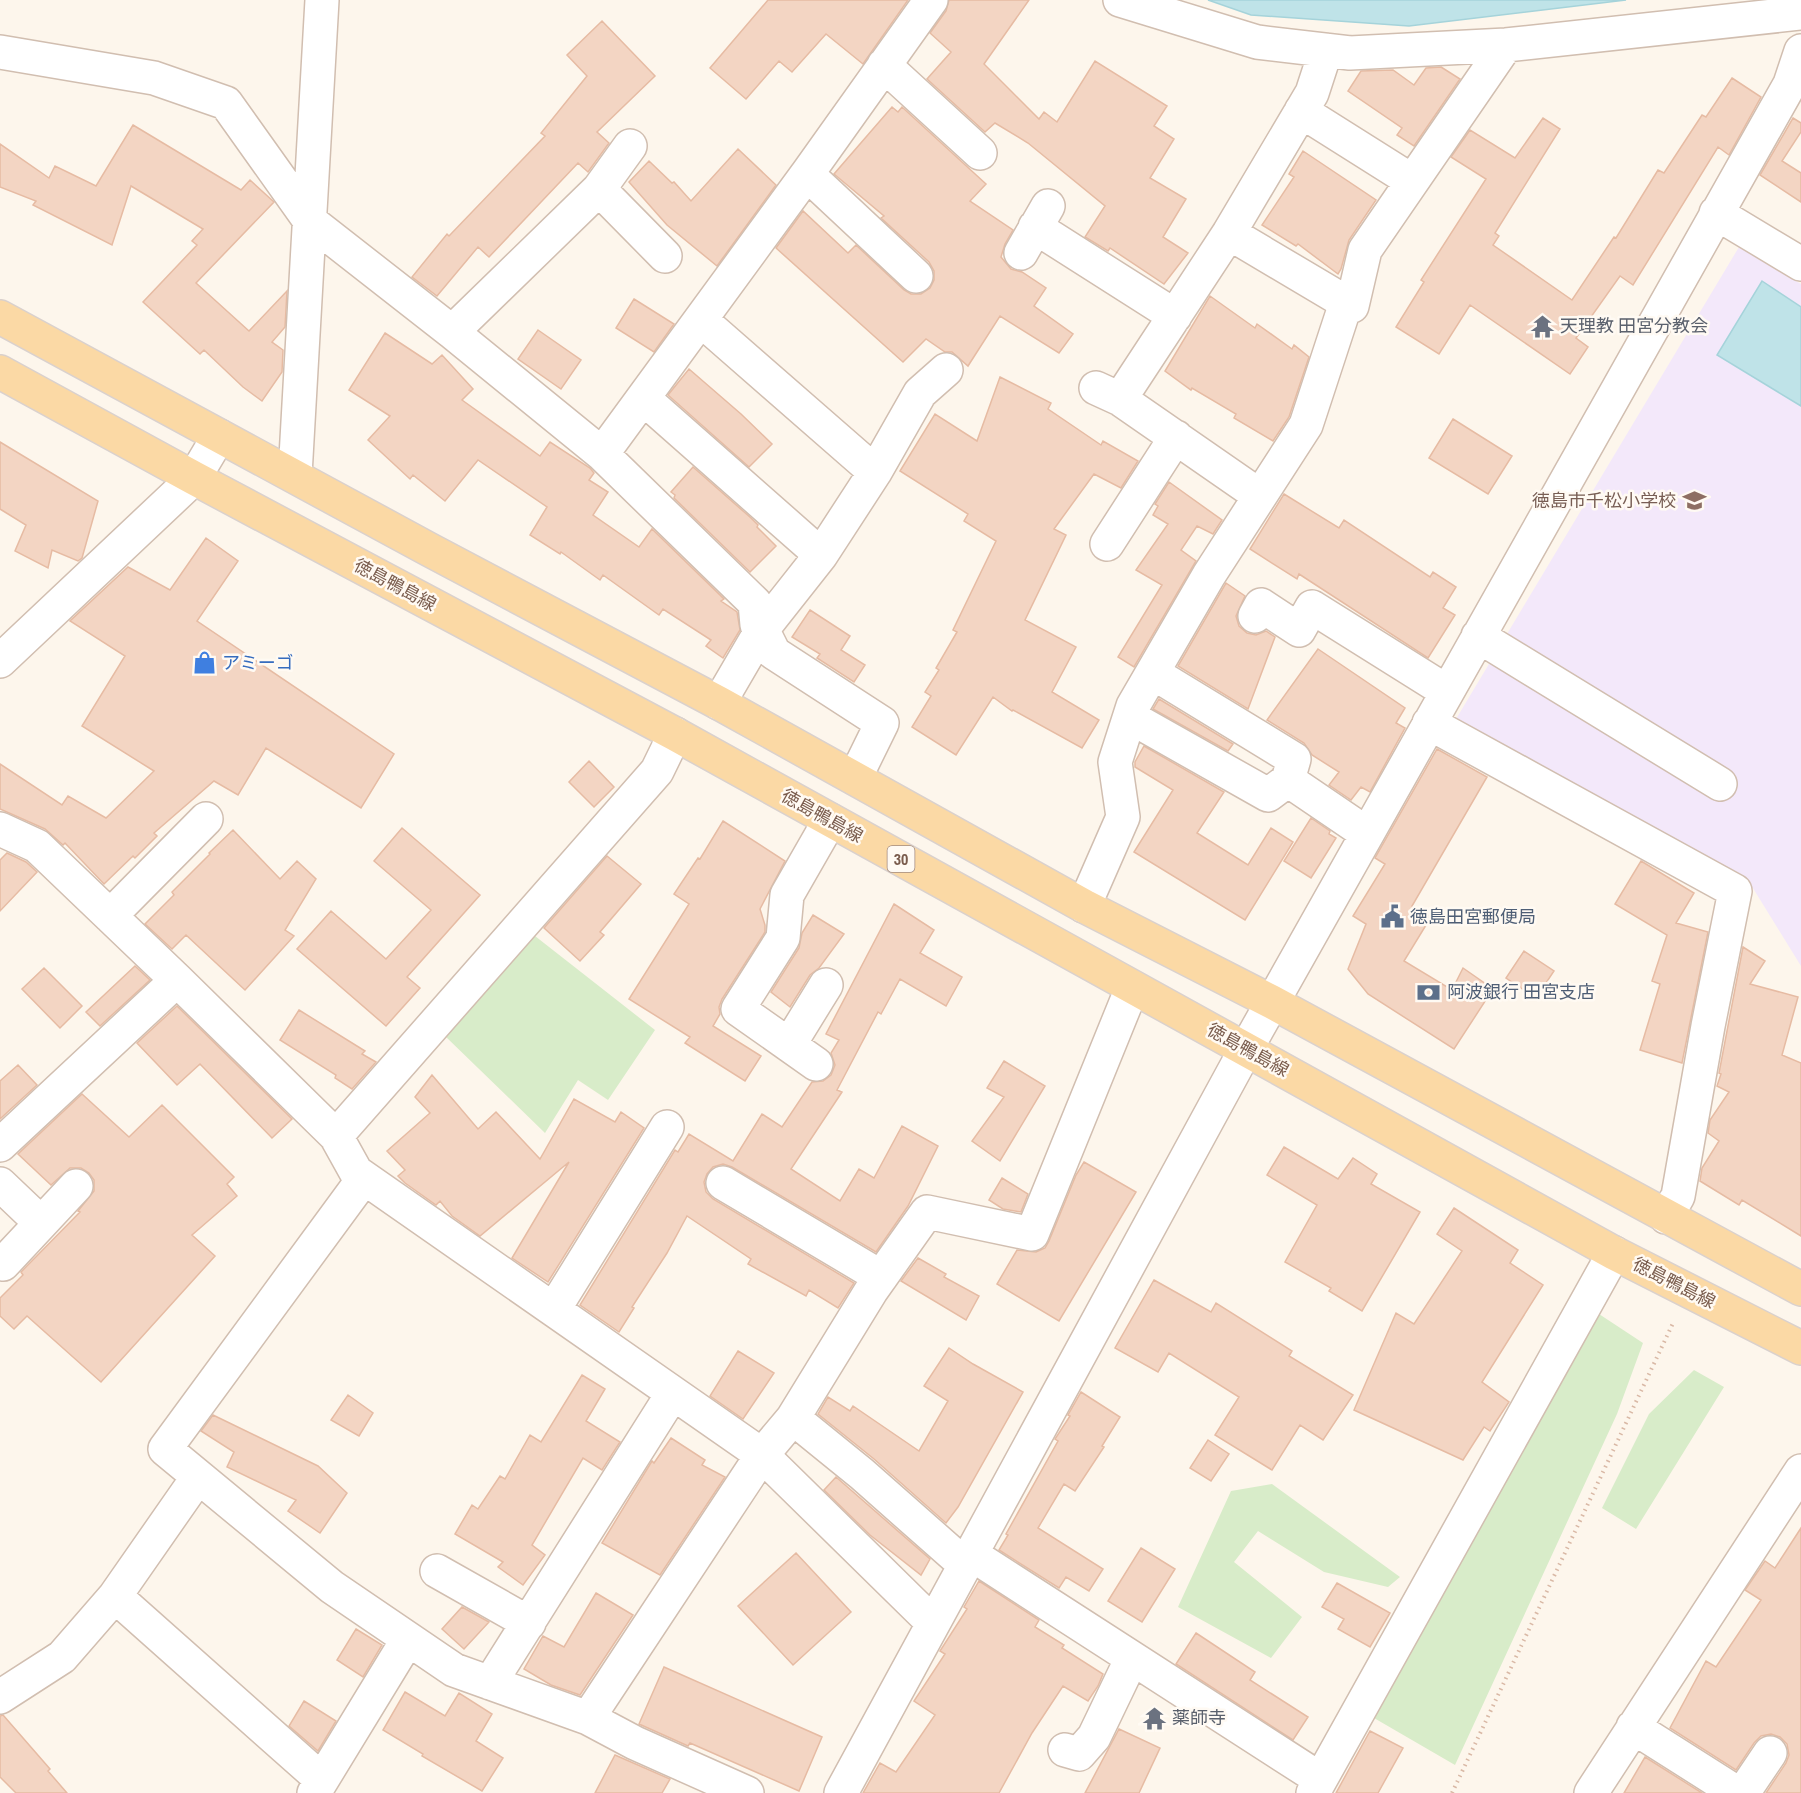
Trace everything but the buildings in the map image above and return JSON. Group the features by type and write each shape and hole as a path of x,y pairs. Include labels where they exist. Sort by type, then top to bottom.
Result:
{"main road":[{"path":"0,317 430,550 719,703 1084,906 1272,1002 1801,1289"},
{"name":"徳島鴨島線","path":"0,372 675,734 1614,1253 1801,1348"}],"street":[{"path":"295,476 322,0"},
{"path":"602,454 931,0"},
{"path":"1120,0 1257,42 1350,53 1506,45 1801,13"},
{"path":"1352,306 1365,250 1506,45"},
{"path":"1260,496 1108,393 1175,316 1229,233 1312,93 1326,50"},
{"path":"841,1793 1272,1002 1790,84 1801,51"},
{"path":"0,52 154,78 226,103 310,221 452,332 602,454 755,603 757,625 774,653 882,723 855,778"},
{"path":"884,65 980,153"},
{"path":"1301,111 1412,181"},
{"path":"452,332 599,189 630,146"},
{"path":"807,174 916,276"},
{"path":"599,189 664,256"},
{"path":"1716,213 1801,264"},
{"path":"1035,229 1175,316"},
{"path":"1229,233 1352,306"},
{"path":"1084,906 1123,817 1115,762 1133,706 1209,575 1306,425 1345,306 1352,306"},
{"path":"701,320 875,472"},
{"path":"719,703 761,631 821,555 875,472 920,393 946,370"},
{"path":"643,398 821,555"},
{"path":"0,661 195,478 219,436"},
{"path":"1107,544 1176,437"},
{"path":"1255,616 1261,605 1299,630 1312,608 1446,692"},
{"path":"1478,636 1720,784"},
{"path":"1130,717 1268,795 1288,780 1294,759 1153,673"},
{"path":"1429,723 1735,891 1678,1196 1666,1217"},
{"path":"336,1136 657,771 675,734"},
{"path":"1288,780 1366,833"},
{"path":"110,916 206,819"},
{"path":"816,1064 738,1009 783,938 787,895 830,820"},
{"path":"0,829 37,846 177,980 336,1136 356,1172 762,1455 933,1623"},
{"path":"0,1144 177,980"},
{"path":"789,1045 826,985"},
{"path":"588,1718 762,1455 793,1418 881,1277 927,1212 1032,1234 1132,988"},
{"path":"554,1309 667,1127"},
{"path":"364,1178 165,1449 332,1587 454,1670 588,1718 635,1743 747,1793"},
{"path":"723,1183 881,1277"},
{"path":"0,1184 41,1223"},
{"path":"3,1264 76,1186"},
{"path":"793,1418 968,1560 1132,1658 1317,1786 1614,1253"},
{"path":"490,1683 673,1393"},
{"path":"1591,1793 1801,1471"},
{"path":"0,1697 62,1657 115,1596 198,1477"},
{"path":"436,1571 529,1623"},
{"path":"115,1596 318,1787 408,1639"},
{"path":"1065,1750 1079,1754 1094,1737 1132,1658"},
{"path":"1633,1727 1737,1793"},
{"path":"1743,1793 1770,1753"}],"path":[{"path":"1452,1793 1668,1331 1690,1291"}],"shaded area":[{"name":"徳島市千松小学校","path":"1739,247 1801,284 1801,966 1751,885 1456,719"}],"green space":[{"path":"535,936 655,1030 608,1100 578,1080 545,1133 446,1037"},
{"path":"1599,1314 1643,1343 1617,1414 1455,1765 1374,1718"},
{"path":"1694,1370 1724,1387 1636,1529 1602,1508 1649,1414"},
{"path":"1272,1484 1400,1577 1388,1587 1324,1572 1258,1531 1234,1562 1302,1617 1271,1658 1178,1607 1231,1491"}],"water":[{"path":"1208,0 1626,0 1409,26 1251,15"},
{"path":"1762,281 1801,307 1801,406 1717,355"}],"place":[{"name":"天理教 田宮分教会","path":"1542,326"},
{"name":"徳島市千松小学校","path":"1694,501"},
{"name":"アミーゴ","path":"204,663"},
{"name":"徳島田宮郵便局","path":"1392,917"},
{"name":"阿波銀行 田宮支店","path":"1429,992"},
{"name":"薬師寺","path":"1154,1718"}]}
